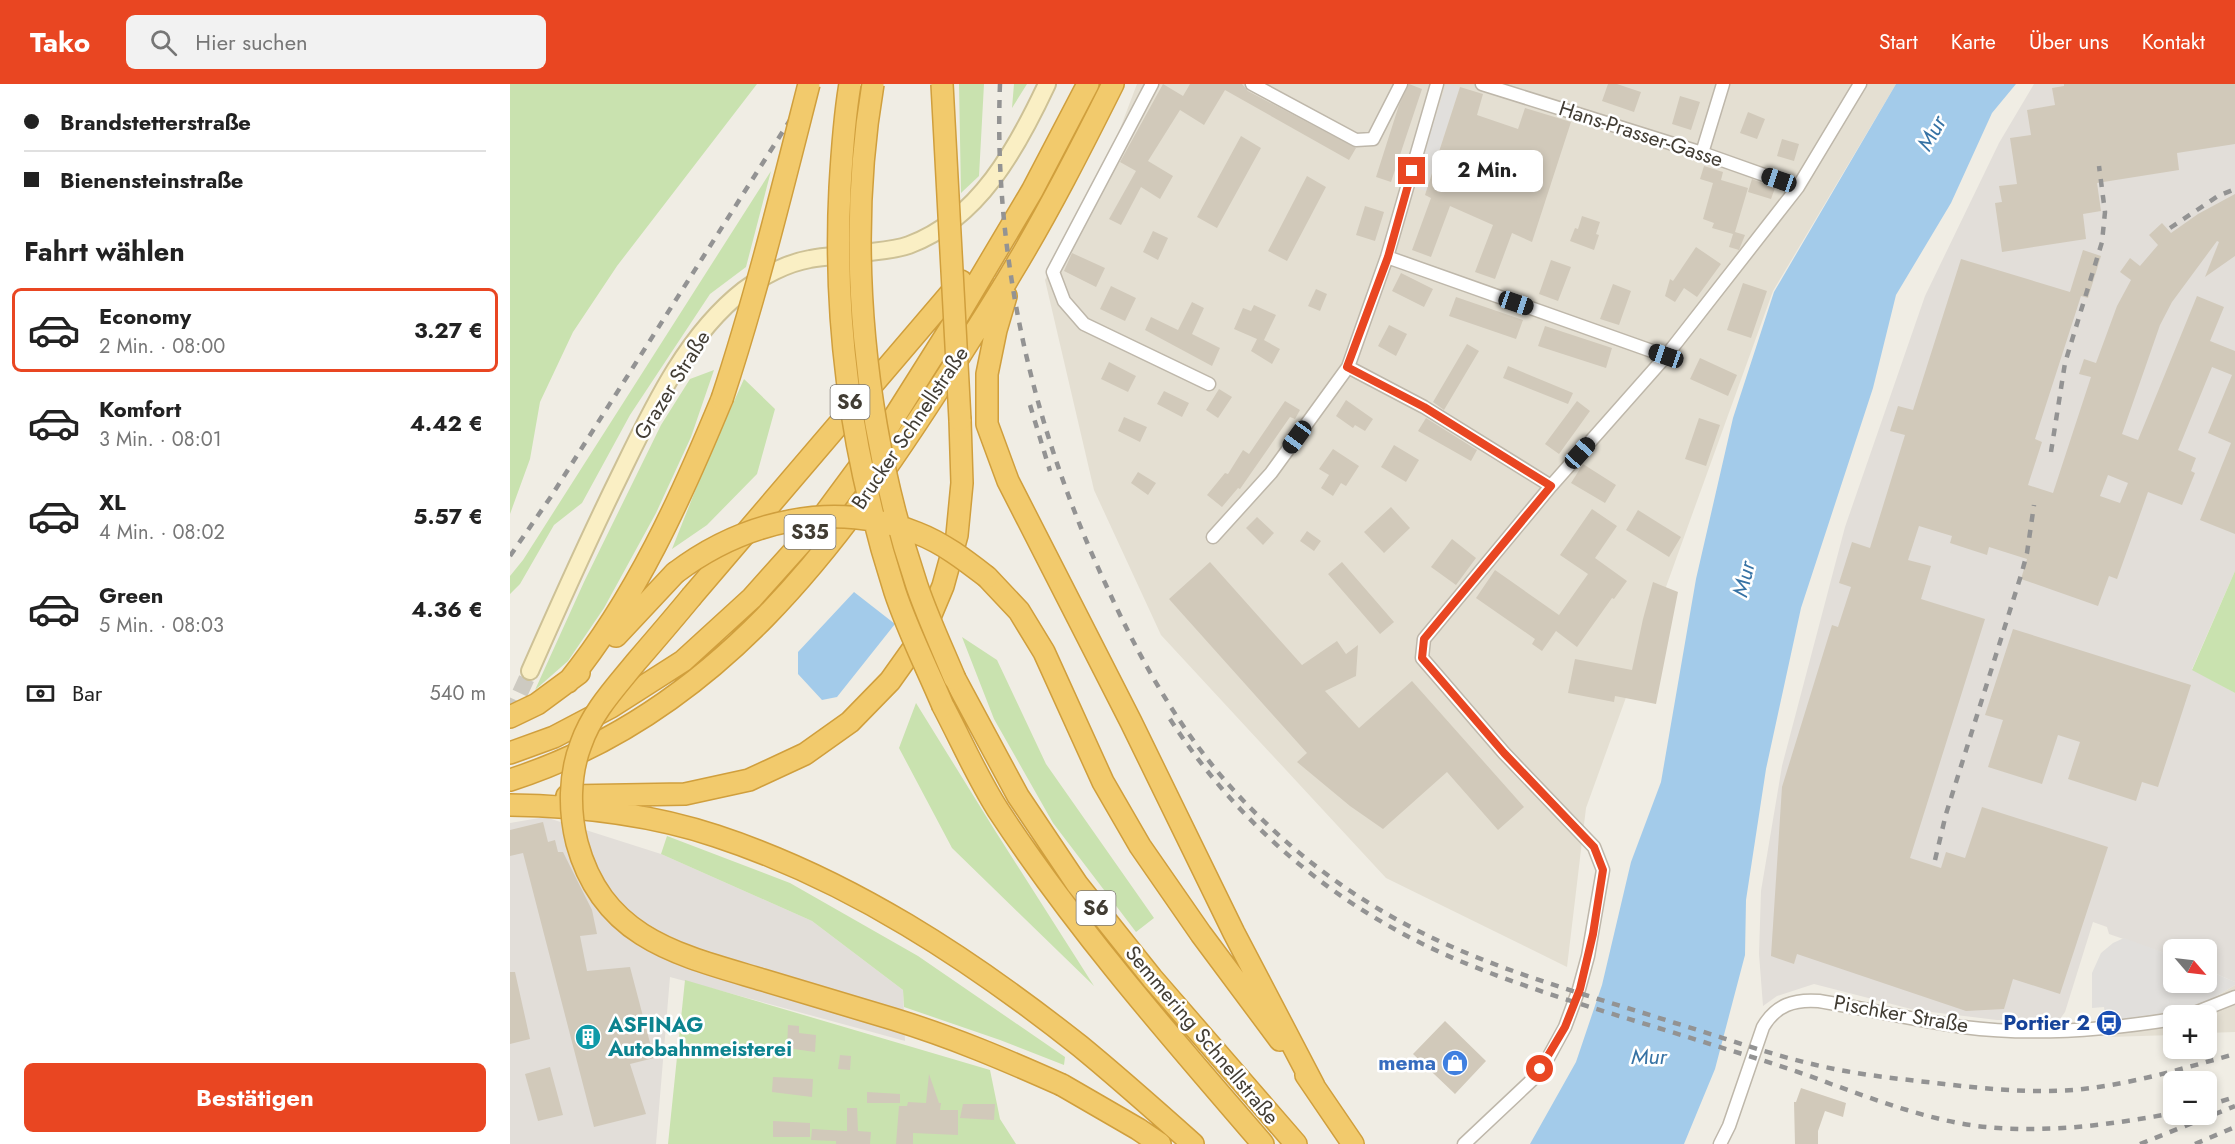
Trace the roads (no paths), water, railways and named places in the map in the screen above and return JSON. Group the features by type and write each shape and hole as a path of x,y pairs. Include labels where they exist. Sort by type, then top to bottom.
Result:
{"highway":[{"path":"568,682 596,648 623,604 688,480 722,399 767,252 809,84"},
{"name":"Semmering Schnellstraße","path":"850,84 843,120 837,246 845,372 866,487 896,594 942,706 997,807 1058,897 1134,994 1257,1137"},
{"name":"Semmering Schnellstraße","path":"873,84 866,124 860,246 868,369 887,482 917,587 955,679 1018,796 1077,884 1152,978 1296,1144"},
{"path":"510,803 546,796 685,794 749,780 805,754 850,722 890,681 922,636 943,586 957,535 962,483 942,84"},
{"name":"Brucker Schnellstraße","path":"510,753 554,737 620,701 683,661 752,598 812,531 883,435 953,324 1032,191 1088,84"},
{"name":"Brucker Schnellstraße","path":"510,780 603,741 656,709 731,651 770,614 831,544 900,450 1012,273 1077,156 1113,84"},
{"path":"1017,217 606,698 580,745 572,787 574,830 580,854 599,892 630,927 671,952 929,1030 985,1050 1062,1085 1160,1144"},
{"path":"1012,273 996,330 987,374 987,424 1008,481 1131,722 1234,933 1314,1086"},
{"path":"510,717 537,704 568,682 602,652 636,612 675,573 699,555 726,540 758,528 808,517 838,516 888,524 917,533 963,558 987,576 1019,610 1044,652 1103,782 1140,846 1201,934 1314,1086 1353,1144"},
{"path":"510,803 643,817 715,835 805,870 899,919 990,979 1080,1047 1194,1144"}],"street":[{"name":"Grazer Straße","path":"530,671 585,546 647,420 684,358 714,318 745,289 776,271 808,259 907,246 933,234 965,211 987,187 1012,150 1047,84"},
{"path":"1152,84 1053,272 1064,301 1084,324 1209,384"},
{"path":"1252,84 1356,140 1373,139 1401,84"},
{"path":"1213,537 1271,473 1347,367 1388,257 1437,84"},
{"name":"Hans-Prasser-Gasse","path":"1482,84 1702,153 1798,186"},
{"path":"1702,153 1723,84"},
{"path":"1464,1144 1532,1080 1548,1058 1565,1027 1580,989 1588,956 1603,870 1594,847 1504,753 1422,658 1424,639 1551,486 1666,356 1798,186 1860,84"},
{"path":"1388,257 1666,356"},
{"path":"1347,367 1424,407 1551,486"},
{"path":"2215,1005 2235,997"},
{"name":"Pischker Straße","path":"1720,1144 1730,1126 1763,1027 1773,1013 1788,1003 1805,1000 1819,1001 1964,1027 2017,1030 2112,1027 2163,1020"}],"water":[{"name":"Mur","path":"1896,84 2016,84 1992,113 1951,203 1896,295 1873,388 1801,608 1766,769 1746,900 1745,955 1715,1069 1684,1144 1530,1144 1576,1062 1602,985 1631,862 1661,782 1696,579 1733,418 1774,292"},
{"path":"854,592 895,624 837,697 822,700 798,674 798,652"}],"tunnel":[{"path":"510,715 530,671"}],"railway":[{"path":"510,556 550,498 813,84"},
{"path":"1000,84 1003,213 1011,277 1023,341 1039,404 1080,526 1133,641 1181,722 1238,795 1306,858 1343,886 1382,911 1416,930 1488,962 1563,988 1798,1061 1880,1076 1976,1087 2057,1091 2094,1088 2135,1080 2235,1054"},
{"path":"2051,452 2065,363 2102,242 2105,212 2099,166"},
{"path":"2170,228 2218,196 2235,189"},
{"path":"1030,405 1050,471"},
{"path":"1935,860 1946,814 2022,572 2034,505"},
{"path":"1170,719 1228,796 1297,862 1334,891 1374,917 1416,941 1460,961 1522,985 1787,1068 1867,1097 1939,1119 1977,1126 2051,1129 2163,1115"},
{"path":"2217,1103 2235,1097"},
{"path":"2140,1144 2235,1106"},
{"path":"2195,1144 2235,1127"}],"place":[{"name":"Portier 2","path":"2109,1023"},
{"name":"ASFINAG Autobahnmeisterei","path":"588,1037"},
{"name":"mema","path":"1455,1063"}]}
